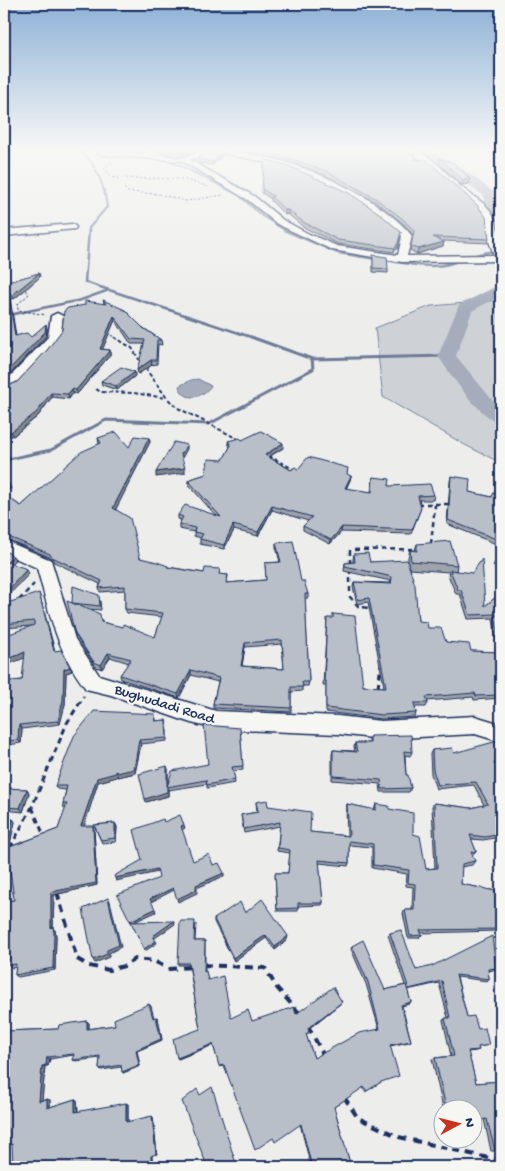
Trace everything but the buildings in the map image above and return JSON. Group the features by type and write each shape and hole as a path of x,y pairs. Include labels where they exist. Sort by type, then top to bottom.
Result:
{"street":[{"path":"256,203 280,222 306,236 352,252 402,259 501,258"},
{"path":"367,203 395,222 407,236 408,240 402,259"},
{"path":"477,203 482,206 491,221 496,252 501,258"},
{"path":"4,234 72,227"},
{"path":"4,389 17,380 54,337 57,316"},
{"path":"4,546 38,560 48,570 55,605 66,640 92,683"},
{"name":"Bughudadi Road","path":"92,683 111,686 191,714 216,720 338,725 381,730 475,726 501,733"}],"path":[{"path":"21,286 29,294 18,304 20,312 57,316"},
{"path":"106,333 132,348 167,398 178,408 244,442"},
{"path":"96,389 101,392 134,393 167,398"},
{"path":"262,452 303,474"},
{"path":"417,504 452,504"},
{"path":"426,548 431,546 435,505"},
{"path":"376,610 358,606 350,597 350,550 421,549"},
{"path":"18,601 48,570"},
{"path":"379,696 378,679 382,659"},
{"path":"8,853 32,807 67,723 92,683"},
{"path":"32,807 48,845"},
{"path":"56,890 77,959 89,966 109,970 124,966 135,959 154,961 169,969 204,965 259,966 265,968 277,988 296,1008 326,1062"},
{"path":"338,1089 358,1118 400,1137 501,1161"}],"shaded area":[{"path":"501,300 501,463 465,445 383,397 375,328 431,306"}],"water":[{"path":"198,379 211,386 208,390 194,397 185,395 182,392 179,386"}],"waterway":[{"path":"89,230 107,207 106,203"},
{"path":"247,203 262,216 285,231"},
{"path":"491,203 494,234 501,242"},
{"path":"89,230 85,282 251,337"},
{"path":"285,231 338,253 376,259"},
{"path":"384,260 433,266 449,264 481,253 501,253"},
{"path":"501,289 465,308 447,356 487,406 501,417"},
{"path":"4,316 81,300 109,290"},
{"path":"251,337 312,359"},
{"path":"312,359 447,356"},
{"path":"4,460 51,450 106,420 209,424 313,369 312,359"}]}
